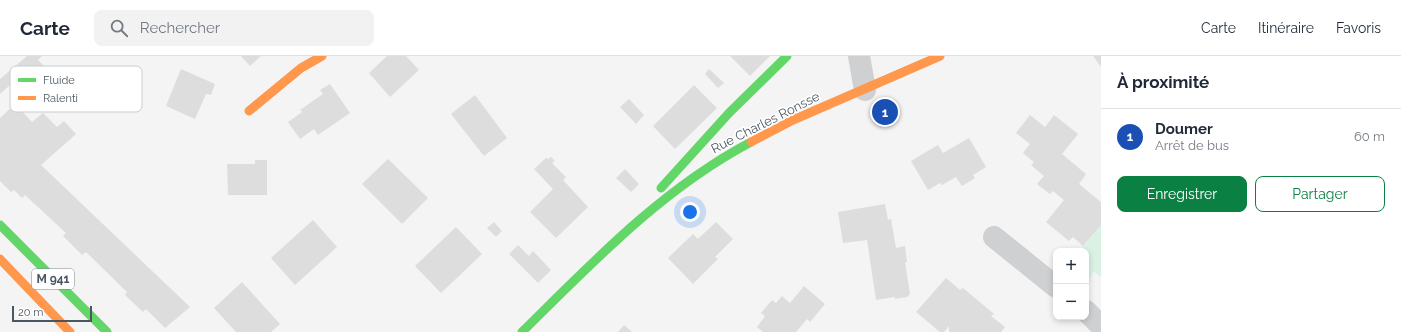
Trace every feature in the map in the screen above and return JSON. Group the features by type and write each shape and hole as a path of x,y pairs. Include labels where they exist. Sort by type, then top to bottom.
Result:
{"main road":[{"path":"249,111 301,68 322,56"},
{"name":"Rue Charles Ronsse","path":"618,239 658,190 724,118 787,56"},
{"name":"Rue Charles Ronsse","path":"522,332 618,239 667,196 710,165 757,138 791,121 865,90 933,57"},
{"name":"M 941","path":"0,225 107,332"},
{"name":"M 941","path":"0,259 70,332"}],"street":[{"path":"859,56 865,90"},
{"path":"994,237 1053,285"},
{"path":"1089,314 1101,326"}],"green space":[{"path":"1101,225 1101,277 1093,271 1089,283 1089,248 1082,248"}],"building":[{"path":"27,56 42,56 38,60 44,66 15,66"},
{"path":"241,56 261,56 250,66"},
{"path":"387,56 406,56 419,70 390,97 369,73"},
{"path":"730,56 770,56 750,76"},
{"path":"1093,56 1101,56 1101,67"},
{"path":"181,69 215,84 211,95 206,94 195,119 166,106"},
{"path":"709,69 724,83 718,88 705,74"},
{"path":"10,70 10,85 0,94 0,79"},
{"path":"330,84 350,113 318,135 314,129 300,139 288,122 302,112 300,110 323,94 320,90"},
{"path":"694,85 717,108 675,149 653,126"},
{"path":"475,95 507,138 484,156 451,114"},
{"path":"629,99 644,115 636,124 620,107"},
{"path":"10,109 10,112 23,112 32,122 43,113 57,127 64,121 76,134 41,165 190,307 165,328 146,309 143,312 125,295 127,292 86,252 82,255 63,236 66,233 25,195 22,198 14,190 11,192 0,181 0,118"},
{"path":"1030,115 1045,127 1054,115 1078,134 1062,154 1086,174 1079,184 1101,202 1101,225 1083,246 1073,237 1069,241 1046,222 1064,200 1053,191 1050,194 1037,184 1044,176 1031,165 1034,162 1023,153 1030,144 1016,133"},
{"path":"969,138 986,167 973,175 975,178 962,186 956,177 942,185 940,183 928,190 911,161 938,145 943,153"},
{"path":"551,157 555,161 552,163 566,177 563,180 588,207 556,238 530,212 553,189 534,169 546,158 548,159"},
{"path":"388,159 428,198 402,224 362,184"},
{"path":"255,160 267,160 267,195 228,195 227,164 255,164"},
{"path":"625,169 639,184 631,192 616,178"},
{"path":"885,204 888,220 891,219 896,248 905,246 907,262 905,262 910,294 907,297 876,300 867,240 843,243 838,212"},
{"path":"313,220 337,247 295,285 271,258"},
{"path":"494,222 502,231 496,237 487,228"},
{"path":"716,222 733,239 715,257 718,259 693,284 668,258 693,234 698,239"},
{"path":"456,227 482,254 441,293 415,266"},
{"path":"518,245 529,256 533,251 551,270 538,283 509,254"},
{"path":"946,278 960,290 963,288 994,314 991,316 1005,327 1001,332 949,332 949,326 944,332 940,332 916,312"},
{"path":"242,282 280,324 271,332 236,332 214,308"},
{"path":"804,286 825,304 810,322 807,319 796,332 763,332 757,327 765,316 761,313 772,300 776,303 782,296 790,303"},
{"path":"624,325 632,332 618,332"}],"traffic: fast":[{"path":"661,188 729,113 787,56"},
{"path":"522,332 575,279 658,204 719,161 751,142"},
{"path":"0,225 107,332"}],"traffic: slow":[{"path":"249,111 301,68 322,56"},
{"path":"751,142 793,120 940,56"},
{"path":"0,259 70,332"}],"place":[{"name":"Doumer","path":"885,112"}]}
